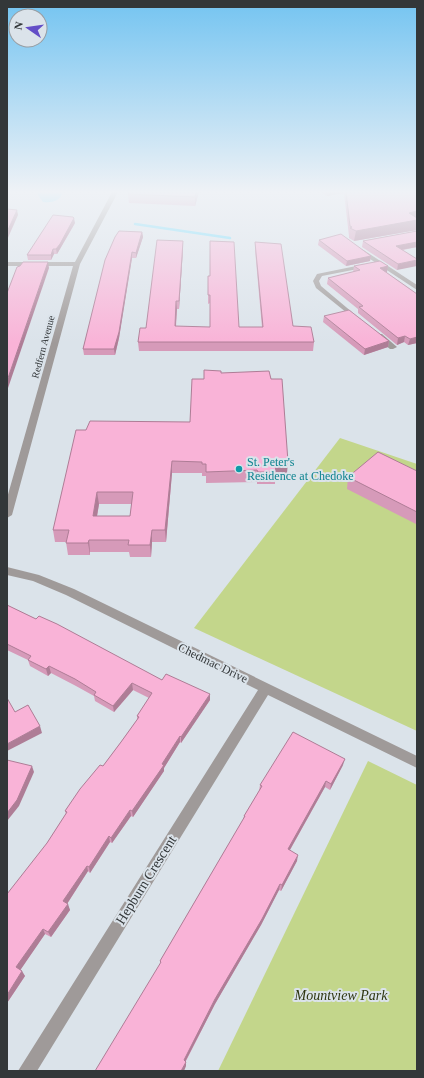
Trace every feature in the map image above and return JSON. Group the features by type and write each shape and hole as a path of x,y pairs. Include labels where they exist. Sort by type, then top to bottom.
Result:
{"street":[{"name":"Redfern Avenue","path":"7,514 77,264 88,242"},
{"path":"360,244 353,245 417,288"},
{"path":"364,324 318,288 316,281 318,275 380,263"},
{"path":"7,264 77,264"},
{"path":"376,334 393,347"},
{"name":"Chedmac Drive","path":"7,571 35,578 70,592 417,762"},
{"name":"Hepburn Crescent","path":"27,1071 266,689"}],"green space":[{"path":"340,438 417,464 417,731 194,628"},
{"name":"Mountview Park","path":"368,761 417,785 417,1071 218,1071"}],"building":[{"path":"35,242 61,242 56,249 53,249 51,255 27,255"},
{"path":"113,242 139,242 136,253 132,252 119,332 114,349 83,349 105,260"},
{"path":"157,242 183,242 179,301 176,301 175,326 210,327 210,295 208,295 208,276 210,276 210,242 234,242 239,327 263,327 255,242 281,244 293,326 311,327 314,342 138,342 140,328 146,328"},
{"path":"322,242 352,242 371,256 347,261"},
{"path":"365,242 415,242 396,246 417,259 398,264"},
{"path":"380,261 388,266 380,268 417,294 417,337 410,339 405,336 398,338 359,307 363,306 328,278 360,270 354,266"},
{"path":"23,262 48,262 7,381 7,293 17,267"},
{"path":"349,310 389,341 365,349 324,316"},
{"name":"St. Peter's Residence at Chedoke","path":"204,370 221,371 221,373 269,371 271,379 282,379 288,462 275,464 276,472 258,472 257,470 206,472 206,464 202,464 202,462 172,461 165,530 152,530 150,545 128,545 129,540 89,540 88,543 66,543 69,530 53,530 76,430 86,430 90,421 190,422 192,379 204,379","holes":["97,492 133,492 130,516 93,516"]},
{"path":"378,452 417,471 417,512 348,477"},
{"path":"7,605 36,619 39,616 57,624 162,680 166,674 210,694 181,737 180,736 162,764 164,765 132,811 130,810 111,838 109,836 89,867 87,866 63,901 68,904 48,932 43,929 16,967 22,971 7,995 7,894 47,843 67,812 65,811 80,789 100,765 103,766 121,742 139,717 137,716 152,693 132,683 113,706 94,695 96,692 75,679 49,666 46,669 28,660 31,656 7,644"},
{"path":"7,698 15,712 28,705 40,726 7,744"},
{"path":"293,732 345,759 331,784 326,781 288,849 298,855 215,999 184,1060 186,1062 181,1071 95,1071 161,962 160,961 262,786 260,785"},
{"path":"7,760 32,766 17,800 7,813"}],"place":[{"name":"St. Peter's Residence at Chedoke","path":"239,469"}]}
